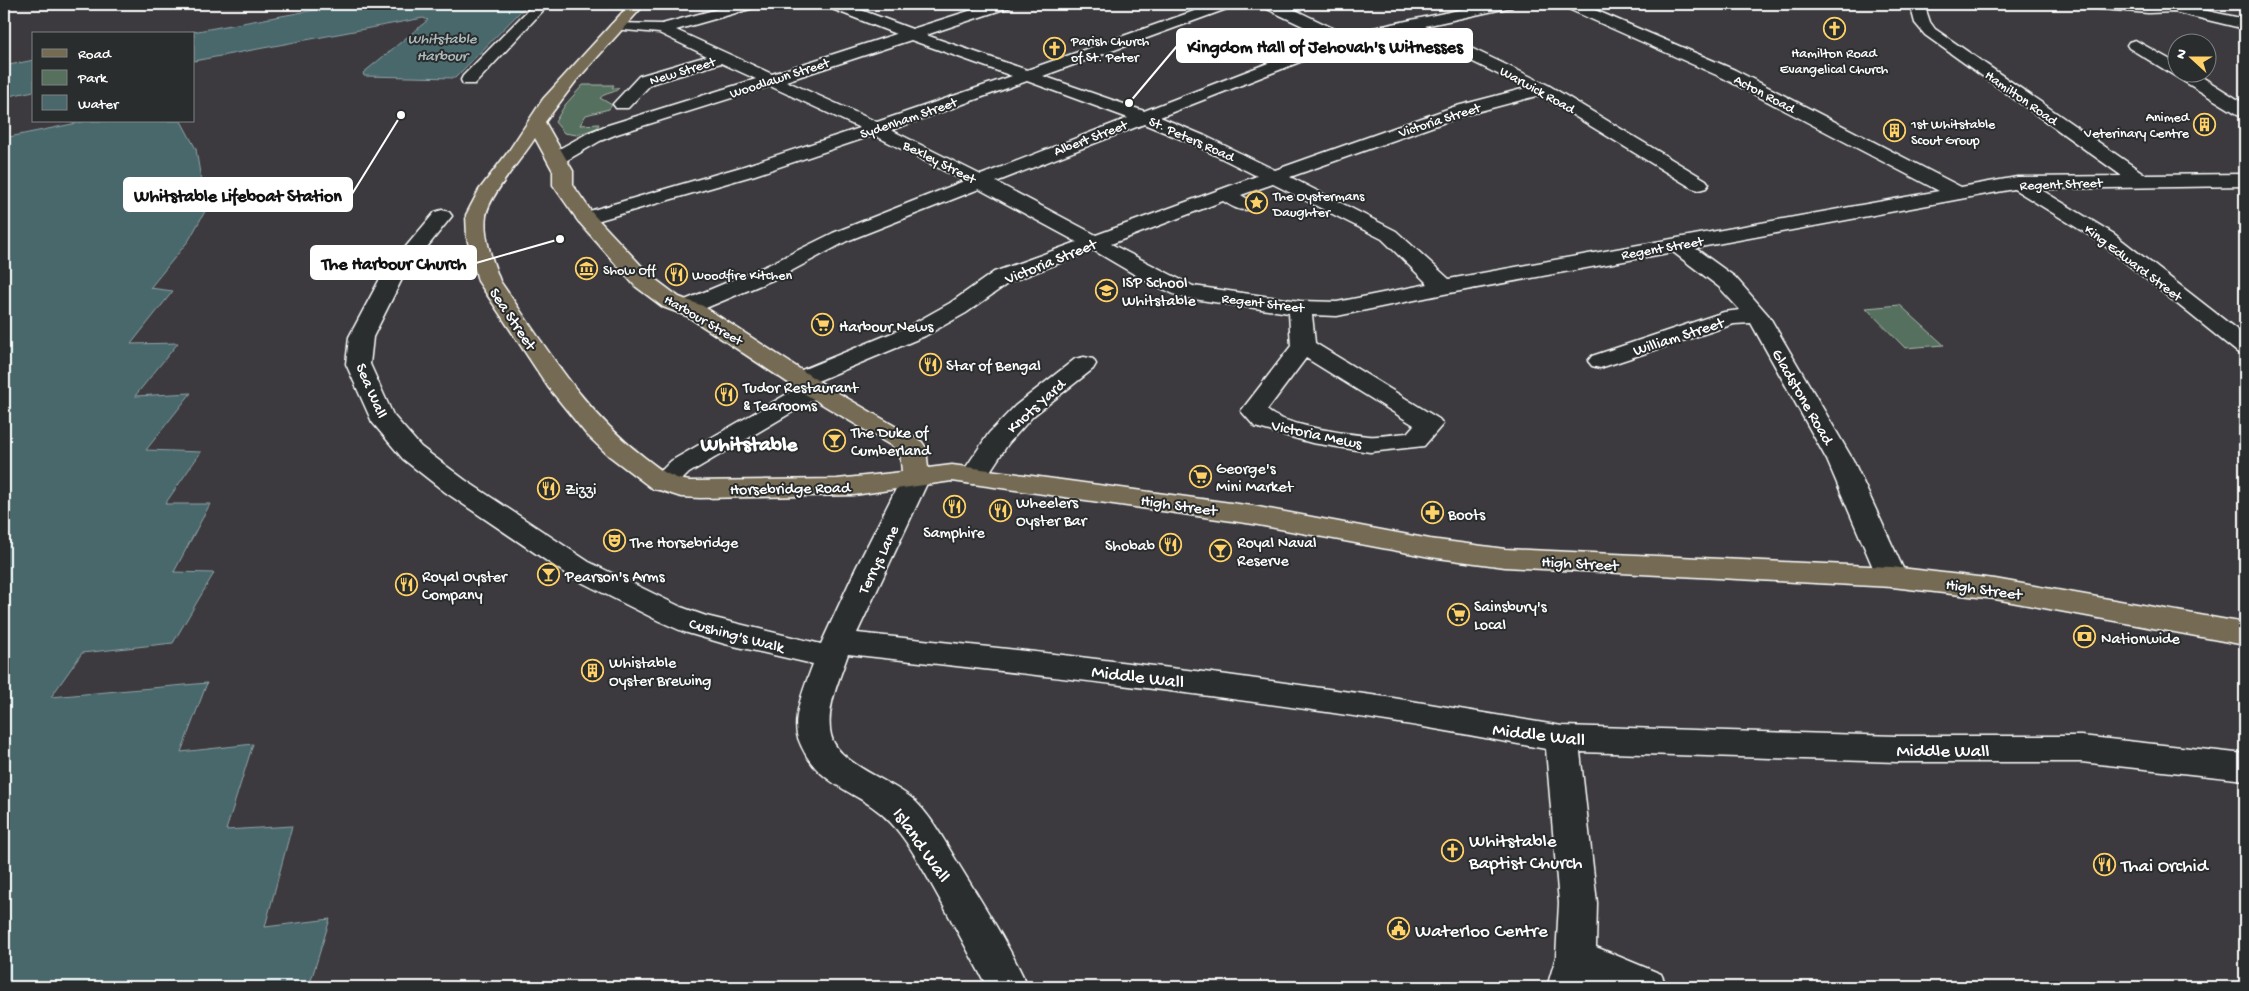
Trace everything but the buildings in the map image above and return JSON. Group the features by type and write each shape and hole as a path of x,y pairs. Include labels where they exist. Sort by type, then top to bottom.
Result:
{"main road":[{"path":"536,122 550,101 638,4"},
{"name":"Harbour Street","path":"536,122 563,171 563,185 586,218 643,281 671,302 695,311 808,384 913,448 916,476"},
{"name":"Sea Street","path":"536,122 514,158 480,205 476,215 475,226 481,250 482,267 520,328 578,409 625,457 663,483"},
{"path":"514,158 536,151 555,154"},
{"name":"High Street","path":"916,476 952,473 1253,515 1430,548 1505,558 1892,577 1995,589 2245,634"},
{"name":"Horsebridge Road","path":"663,483 682,488 705,489 827,488 872,484 916,476"}],"street":[{"path":"469,80 542,4"},
{"path":"662,29 752,4"},
{"name":"St. Peters Road","path":"832,4 910,34 1143,117 1199,140 1275,176 1389,235 1444,286"},
{"name":"Woodlawn Street","path":"555,154 611,130 1005,4"},
{"name":"Sydenham Street","path":"586,218 705,186 1027,76 1227,4"},
{"path":"1268,4 1343,39"},
{"name":"Albert Street","path":"686,308 774,271 840,237 1343,39 1507,4"},
{"name":"Acton Road","path":"1568,4 1729,74 1957,193"},
{"name":"Hamilton Road","path":"1917,4 1930,32 2140,180"},
{"path":"2090,4 2148,9 2171,6 2245,24"},
{"name":"Warwick Road","path":"1410,25 1542,89 1699,184"},
{"name":"Bexley Street","path":"618,26 662,29 874,128 979,181 1101,247"},
{"path":"2135,45 2166,64"},
{"name":"New Street","path":"622,104 645,80 722,58"},
{"path":"2197,82 2245,111"},
{"name":"Victoria Street","path":"663,483 680,467 808,384 958,308 1002,278 1101,247 1225,194 1459,111 1542,89"},
{"path":"1633,165 1661,160"},
{"name":"Regent Street","path":"1101,247 1188,292 1300,308 1338,309 1444,286 2017,183 2140,180 2241,183"},
{"name":"King Edward Street","path":"2017,183 2107,238 2245,347"},
{"path":"1225,194 1244,205"},
{"name":"Sea Wall","path":"442,216 393,275 361,337 358,364 381,417 412,453 455,486 541,544"},
{"name":"Gladstone Road","path":"1676,244 1727,282 1758,316 1840,460 1892,577"},
{"path":"1300,308 1303,346"},
{"name":"William Street","path":"1600,361 1732,318 1758,316"},
{"name":"Victoria Mews","path":"1303,346 1430,424 1415,440 1370,444 1312,435 1264,422 1254,411 1303,346"},
{"name":"Knots Yard","path":"973,476 998,439 1024,411 1084,364"},
{"name":"Terrys Lane","path":"834,649 916,476"},
{"name":"Cushing's Walk","path":"541,544 579,569 695,624 834,649"},
{"name":"Middle Wall","path":"834,649 1063,666 1392,710 1562,739 1897,749 2080,749 2245,767"},
{"name":"Island Wall","path":"834,649 814,707 814,734 823,754 835,768 850,779 892,802 911,821 964,906 1008,987"},
{"path":"1562,739 1578,903 1572,972 1647,987"}],"green space":[{"path":"583,85 614,85 612,88 619,88 600,98 612,105 609,109 586,115 580,125 599,124 597,128 577,135 564,133 555,122 565,105"},
{"path":"1900,305 1944,345 1905,348 1866,308"}],"water":[{"name":"Whitstable Harbour","path":"348,4 528,4 455,78 364,76 363,73 428,20 423,18 195,61 195,32 192,32"},
{"path":"32,60 32,91 4,97 4,66"},
{"path":"82,122 182,122 196,149 202,186 163,190 160,197 217,190 189,240 150,288 173,291 131,344 178,343 135,396 191,393 146,450 201,452 165,504 210,504 174,572 214,573 173,643 82,653 51,697 207,683 181,752 253,744 226,830 292,826 265,927 330,919 309,987 4,987 4,138"}],"place":[{"name":"Hamilton Road Evangelical Church","path":"1834,29"},
{"name":"Parish Church of St. Peter","path":"1055,48"},
{"name":"Kingdom Hall of Jehovah's Witnesses","path":"1129,103"},
{"name":"Whitstable Lifeboat Station","path":"401,115"},
{"name":"Animed Veterinary Centre","path":"2205,124"},
{"name":"1st Whitstable Scout Group","path":"1895,131"},
{"name":"The Oystermans Daughter","path":"1257,203"},
{"name":"The Harbour Church","path":"560,239"},
{"name":"Show Off","path":"587,269"},
{"name":"Woodfire Kitchen","path":"676,274"},
{"name":"ISP School Whitstable","path":"1106,290"},
{"name":"Harbour News","path":"823,325"},
{"name":"Star of Bengal","path":"930,364"},
{"name":"Tudor Restaurant & Tearooms","path":"727,395"},
{"name":"The Duke of Cumberland","path":"835,440"},
{"name":"George's Mini Market","path":"1200,476"},
{"name":"Zizzi","path":"549,488"},
{"name":"Samphire","path":"954,507"},
{"name":"Wheelers Oyster Bar","path":"1000,510"},
{"name":"Boots","path":"1432,513"},
{"name":"The Horsebridge","path":"614,541"},
{"name":"Shobab","path":"1171,544"},
{"name":"Royal Naval Reserve","path":"1221,550"},
{"name":"Pearson's Arms","path":"549,575"},
{"name":"Royal Oyster Company","path":"406,584"},
{"name":"Sainsbury's Local","path":"1458,614"},
{"name":"Nationwide","path":"2085,637"},
{"name":"Whistable Oyster Brewing","path":"593,670"},
{"name":"Whitstable Baptist Church","path":"1453,850"},
{"name":"Thai Orchid","path":"2105,864"},
{"name":"Waterloo Centre","path":"1399,929"}],"district":[{"name":"Whitstable","path":"749,443"}]}
